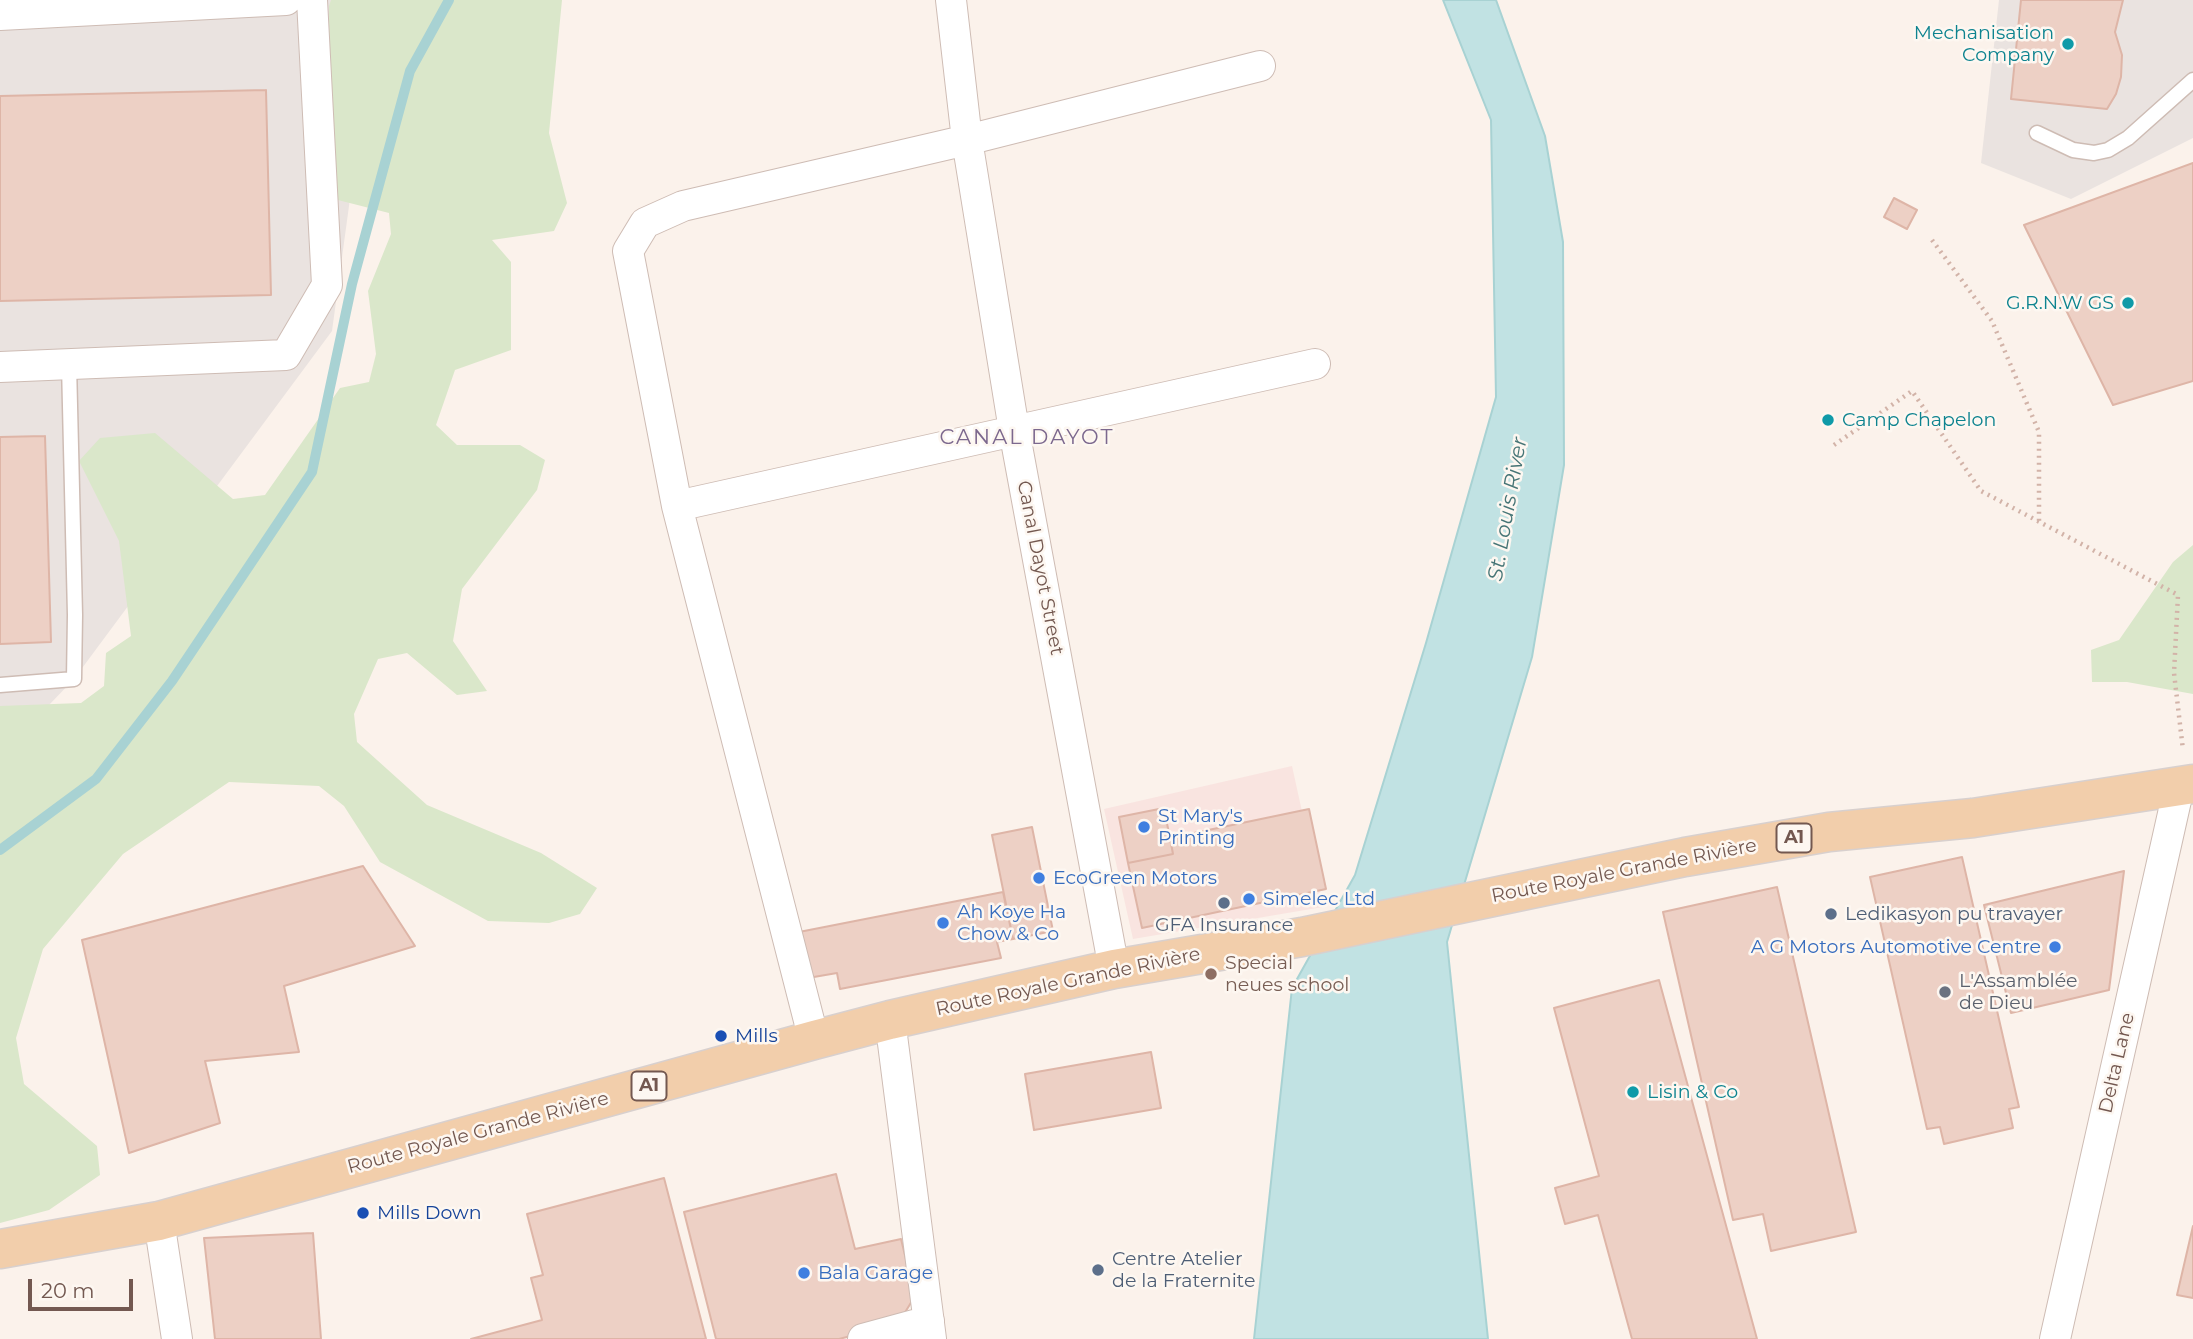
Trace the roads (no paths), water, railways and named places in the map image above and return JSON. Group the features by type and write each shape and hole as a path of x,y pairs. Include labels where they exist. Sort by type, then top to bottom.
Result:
{"main road":[{"name":"Route Royale Grande Rivière","path":"0,1249 159,1221 814,1040 1114,969 1301,937 1685,858 1829,832 1973,818 2111,796 2151,775 2187,772"}],"street":[{"path":"0,15 286,0"},
{"path":"0,367 286,355 327,285 312,0"},
{"name":"Canal Dayot Street","path":"951,0 967,140 1014,430 1114,969"},
{"path":"814,1040 677,506 628,251 645,223 683,206 967,140 1260,66"},
{"path":"677,506 1315,364"},
{"name":"Delta Lane","path":"2055,1339 2187,772"},
{"path":"863,1339 930,1330 890,1020"},
{"path":"159,1221 177,1339"}],"lane":[{"path":"2038,132 2073,150 2094,153 2108,150 2128,138 2193,80"},
{"path":"0,685 74,679 69,364"}],"water":[{"name":"St. Louis River","path":"1443,0 1496,0 1545,136 1563,242 1564,465 1532,657 1447,942 1488,1339 1254,1339 1292,988 1355,875 1426,643 1496,397 1491,120"}],"waterway":[{"path":"0,850 96,779 172,681 312,472 352,284 410,71 449,0"}],"place":[{"name":"Mechanisation Company","path":"2068,44"},
{"name":"G.R.N.W GS","path":"2128,303"},
{"name":"Camp Chapelon","path":"1828,420"},
{"name":"St Mary's Printing","path":"1144,827"},
{"name":"EcoGreen Motors","path":"1039,878"},
{"name":"Simelec Ltd","path":"1249,899"},
{"name":"GFA Insurance","path":"1224,903"},
{"name":"Ledikasyon pu travayer","path":"1831,914"},
{"name":"Ah Koye Ha Chow & Co","path":"943,923"},
{"name":"A G Motors Automotive Centre","path":"2055,947"},
{"name":"Special neues school","path":"1211,974"},
{"name":"L'Assamblée de Dieu","path":"1945,992"},
{"name":"Mills","path":"721,1036"},
{"name":"Lisin & Co","path":"1633,1092"},
{"name":"Mills Down","path":"363,1213"},
{"name":"Centre Atelier de la Fraternite","path":"1098,1270"},
{"name":"Bala Garage","path":"804,1273"}],"district":[{"name":"CANAL DAYOT","path":"1027,438"}]}
